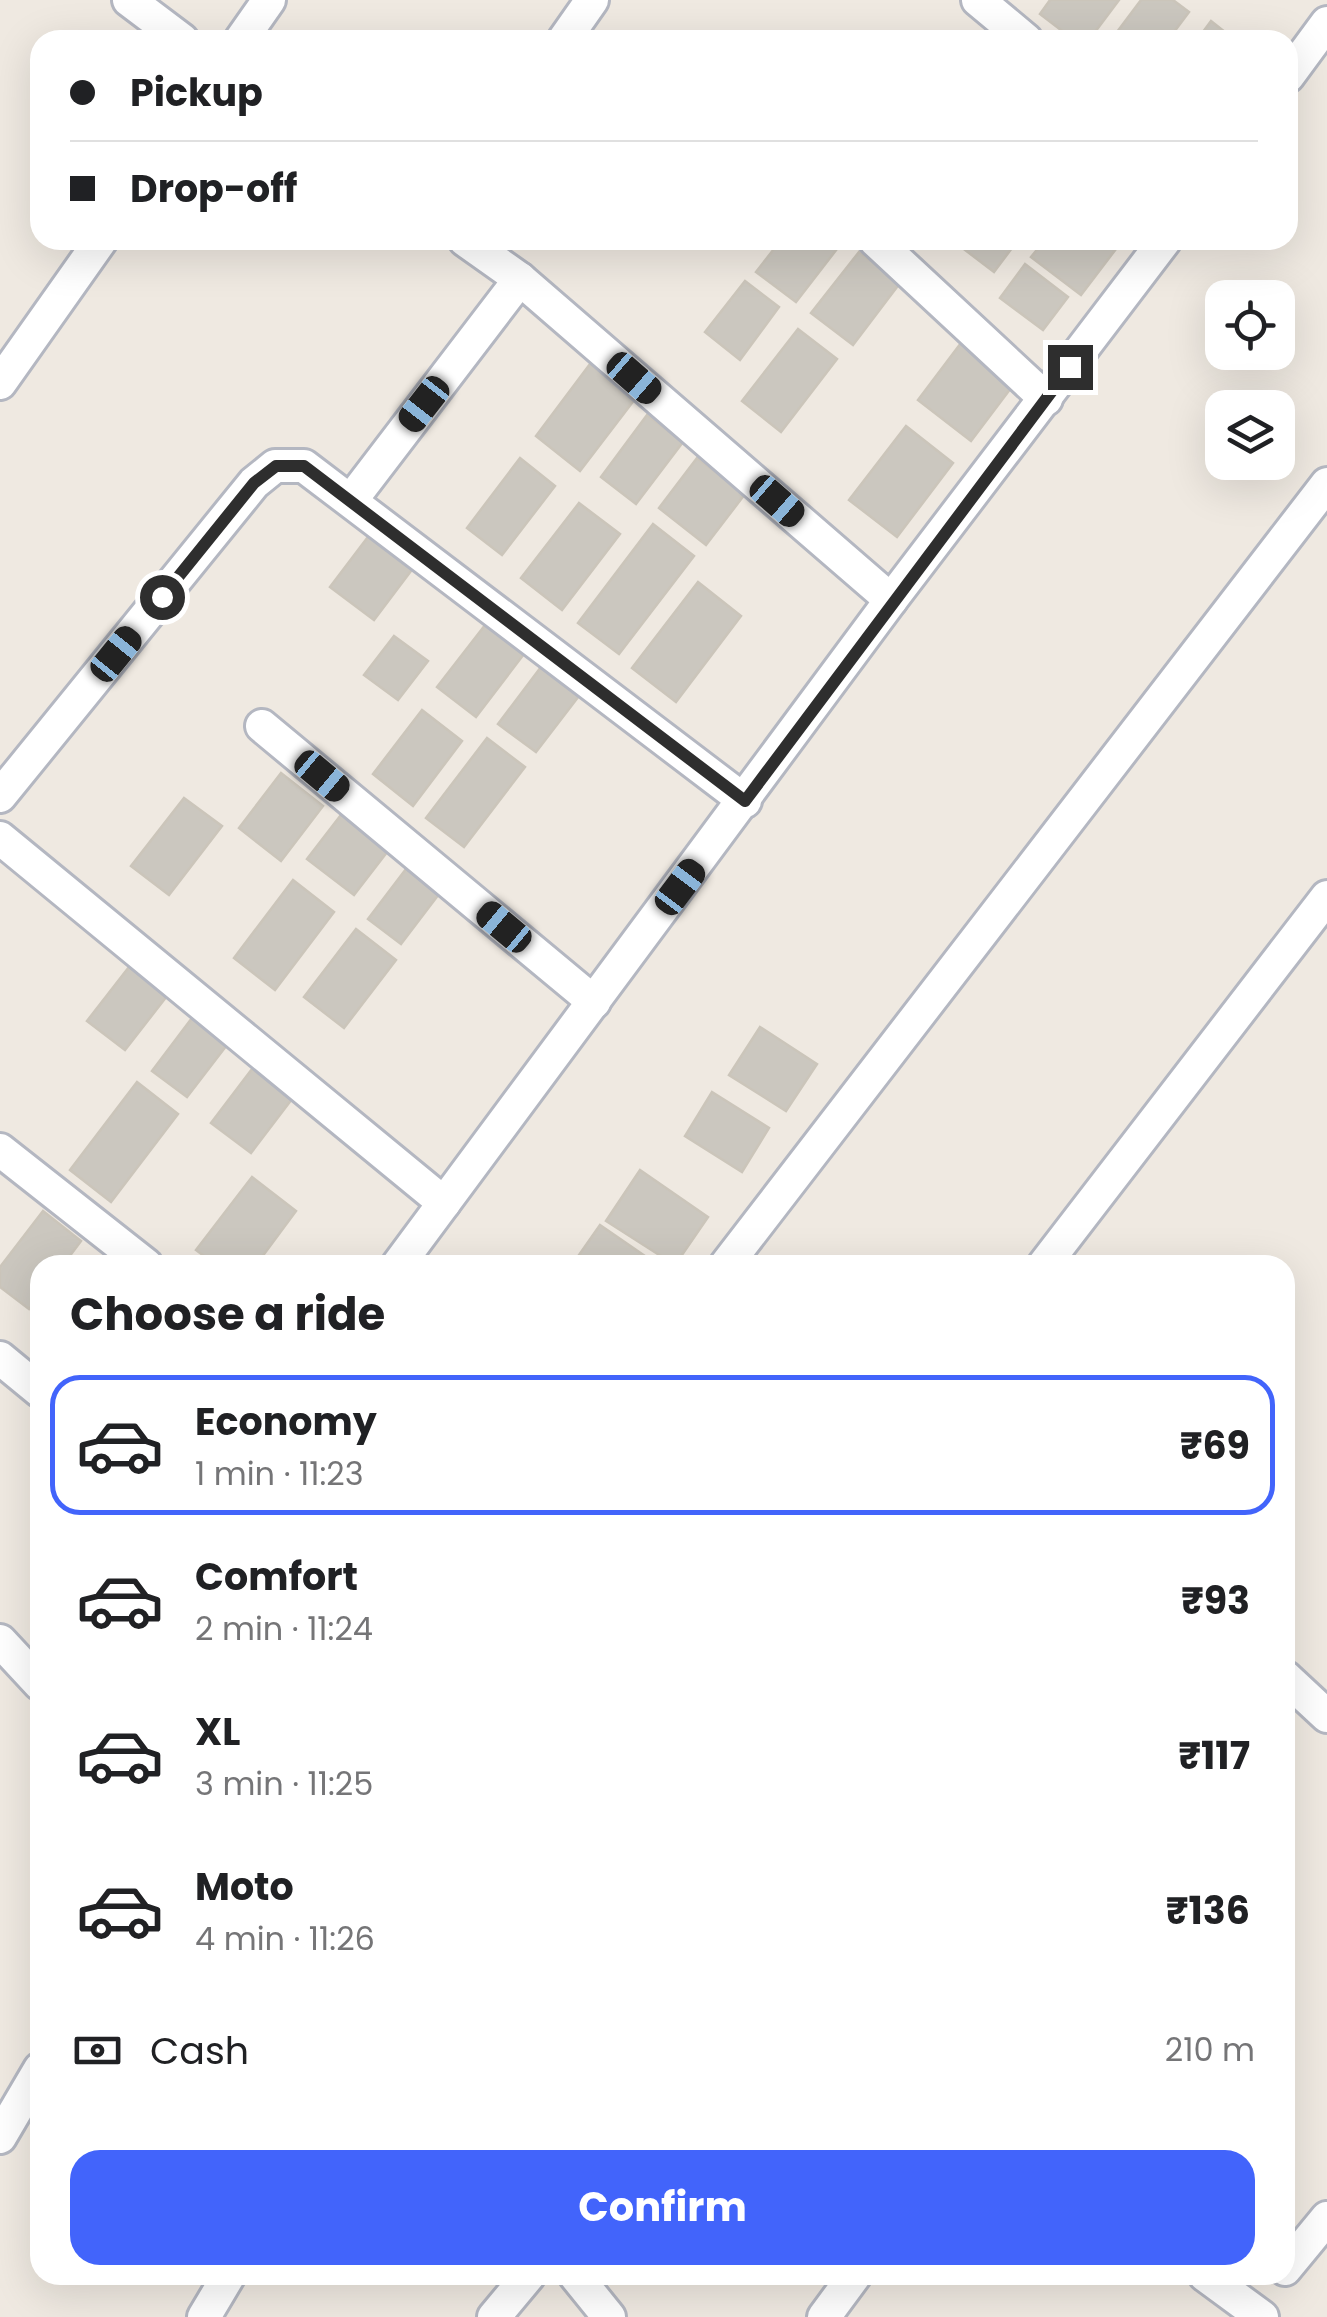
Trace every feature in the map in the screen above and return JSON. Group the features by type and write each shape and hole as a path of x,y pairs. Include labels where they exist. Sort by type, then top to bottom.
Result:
{"street":[{"path":"129,0 169,30"},
{"path":"248,30 268,0"},
{"path":"571,30 592,0"},
{"path":"978,0 1014,30"},
{"path":"1298,62 1327,23"},
{"path":"0,384 93,250"},
{"path":"478,250 520,279 891,600"},
{"path":"886,250 1046,399"},
{"path":"405,1255 891,600 1158,250"},
{"path":"352,499 520,279"},
{"path":"0,796 254,483 276,466 304,466 745,801"},
{"path":"739,1255 1327,484"},
{"path":"262,726 594,1002"},
{"path":"0,838 444,1203"},
{"path":"1052,1255 1327,897"},
{"path":"0,1150 133,1255"},
{"path":"0,1358 30,1383"},
{"path":"1295,1690 1327,1716"},
{"path":"0,2137 30,2086"},
{"path":"1295,2257 1327,2218"},
{"path":"204,2317 222,2285"},
{"path":"494,2317 520,2285"},
{"path":"583,2285 609,2317"},
{"path":"824,2317 848,2285"},
{"path":"1217,2285 1253,2314 1274,2285"}],"building":[{"path":"1050,0 1119,0 1096,30 1061,30 1040,14"},
{"path":"1141,0 1173,0 1189,12 1176,30 1118,30"},
{"path":"1211,21 1222,30 1204,30"},
{"path":"773,250 836,250 796,302 756,272"},
{"path":"965,250 1010,250 994,272"},
{"path":"1037,250 1115,250 1081,295 1031,257"},
{"path":"859,252 900,283 853,345 811,313"},
{"path":"1025,264 1068,297 1043,330 1000,298"},
{"path":"745,281 779,307 740,360 705,332"},
{"path":"798,329 837,359 781,432 742,401"},
{"path":"961,343 1014,384 971,441 918,400"},
{"path":"590,364 635,399 580,471 536,436"},
{"path":"647,415 683,442 636,504 601,477"},
{"path":"906,426 953,463 897,537 849,500"},
{"path":"520,458 555,486 502,555 467,528"},
{"path":"697,458 745,494 706,545 659,508"},
{"path":"579,503 620,534 562,610 521,578"},
{"path":"653,524 694,556 619,654 578,623"},
{"path":"377,525 420,559 374,620 330,587"},
{"path":"698,582 741,616 676,702 632,668"},
{"path":"489,620 527,650 476,717 437,687"},
{"path":"394,636 428,661 398,700 364,675"},
{"path":"544,663 582,692 536,752 498,724"},
{"path":"422,710 462,741 413,806 373,774"},
{"path":"487,738 525,767 464,847 426,818"},
{"path":"281,773 323,806 281,861 239,828"},
{"path":"184,798 222,826 169,895 131,866"},
{"path":"344,811 391,847 354,895 307,859"},
{"path":"406,869 439,894 401,944 368,919"},
{"path":"293,880 334,912 275,990 234,958"},
{"path":"356,929 396,960 344,1028 304,997"},
{"path":"129,967 167,996 125,1050 87,1021"},
{"path":"195,1014 230,1041 187,1097 152,1071"},
{"path":"760,1027 817,1064 786,1111 729,1075"},
{"path":"252,1069 292,1099 251,1153 211,1123"},
{"path":"137,1082 178,1114 111,1202 70,1170"},
{"path":"712,1092 769,1128 742,1172 685,1136"},
{"path":"640,1170 708,1217 682,1255 659,1255 606,1221"},
{"path":"252,1177 296,1211 263,1255 203,1255 196,1250"},
{"path":"43,1211 81,1241 70,1255 30,1255 29,1309 0,1287 0,1267"},
{"path":"600,1225 644,1255 579,1255"}],"route":[{"path":"162,597 254,483 276,466 304,466 745,801 891,600 1070,367"}]}
